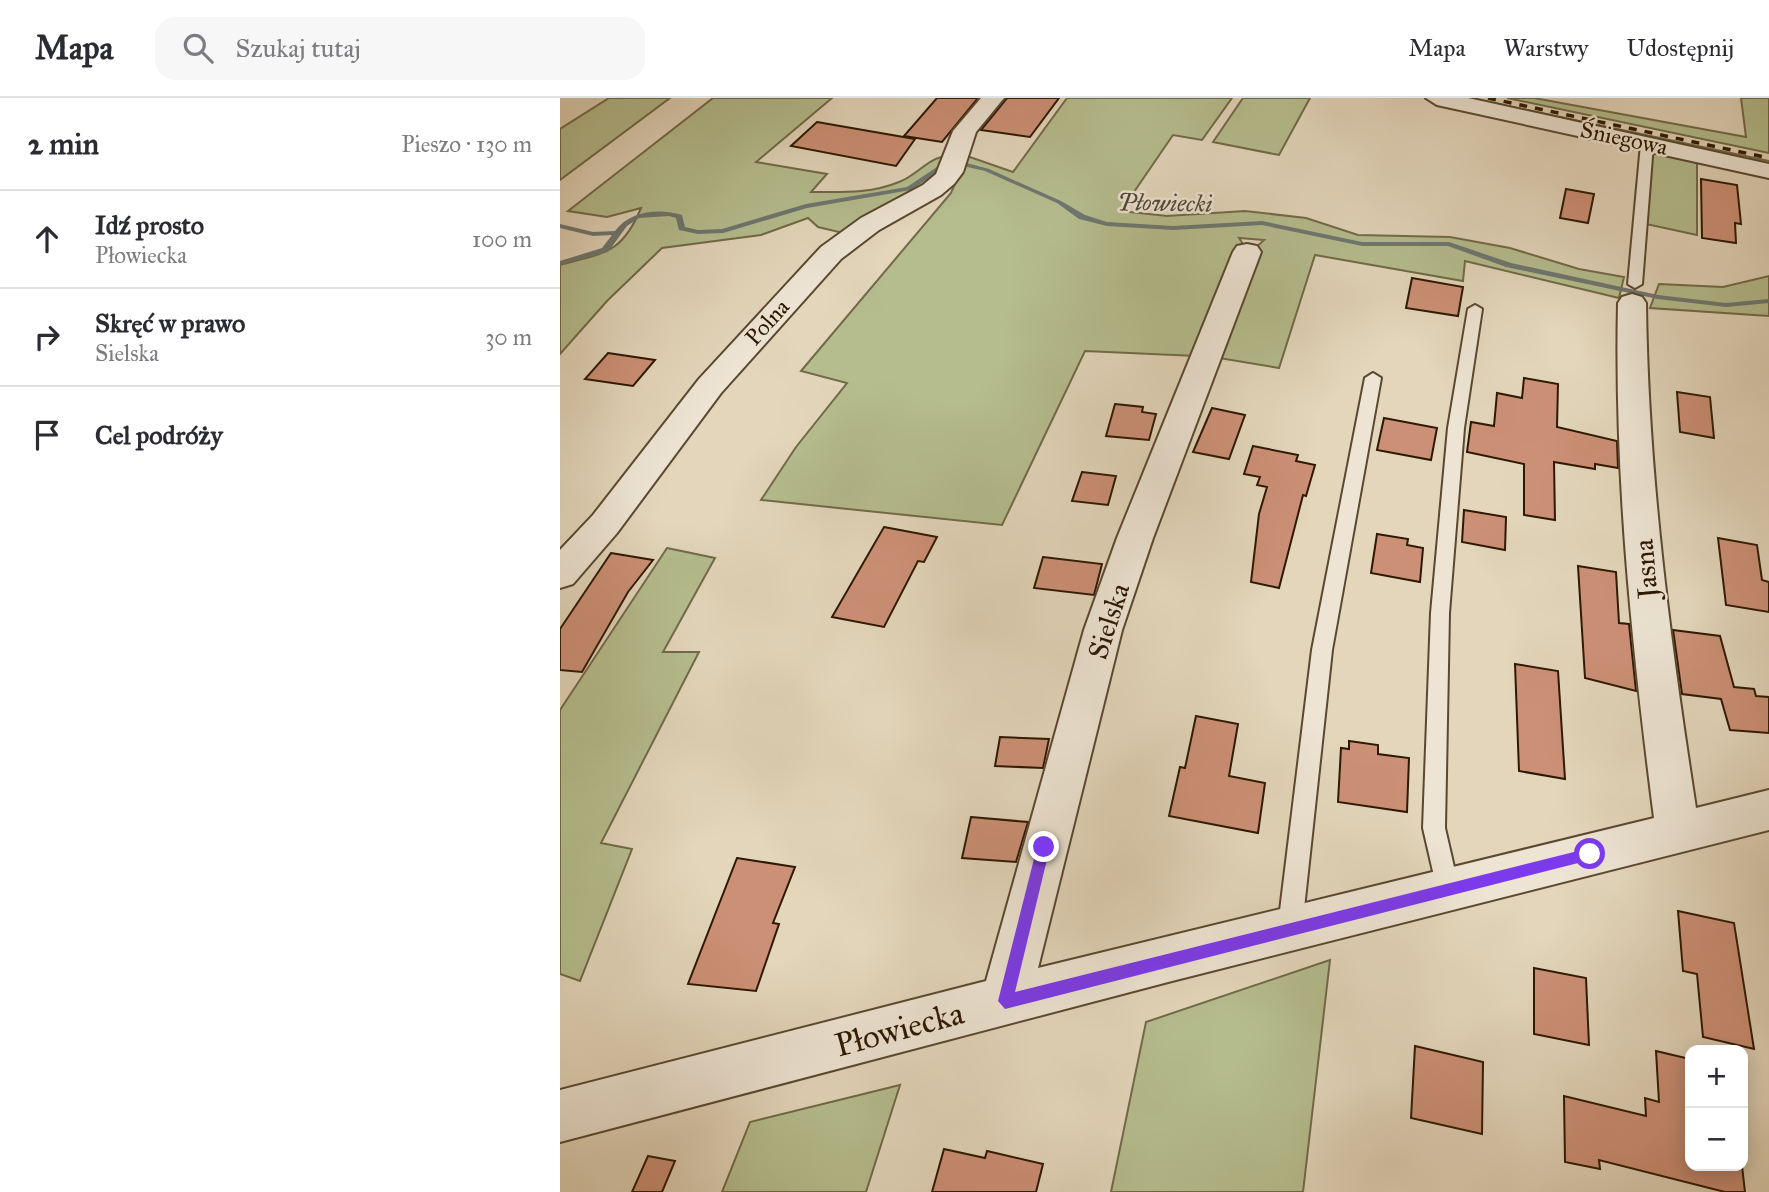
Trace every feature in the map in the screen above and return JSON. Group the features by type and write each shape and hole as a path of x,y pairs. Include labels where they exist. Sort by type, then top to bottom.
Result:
{"street":[{"name":"Polna","path":"560,574 605,524 710,386 831,253 870,224 932,190 953,163 965,131 993,98"},
{"name":"Śniegowa","path":"1437,98 1769,171"},
{"name":"Sielska","path":"1005,1001 1103,629 1135,538 1247,252"},
{"name":"Jasna","path":"1633,293 1631,380 1650,631 1678,833"},
{"name":"Płowiecka","path":"560,1116 1290,927 1769,810"}],"lane":[{"name":"Jasna","path":"1633,293 1647,144"},
{"path":"1448,889 1434,828 1440,613 1456,428 1475,309"},
{"path":"1290,927 1322,650 1373,378"}],"green space":[{"path":"609,98 670,98 560,180 560,129"},
{"path":"713,98 832,98 756,162 827,174 811,192 877,189 905,179 934,160 947,156 941,176 843,233 818,227 808,218 761,235 662,248 607,301 560,354 560,265 600,254 619,243 627,235 641,208 607,217 568,211"},
{"path":"1067,98 1232,98 1202,140 1173,135 1121,211 1167,216 1245,211 1306,218 1358,235 1450,237 1510,248 1579,269 1624,277 1619,298 1465,261 1463,281 1315,255 1279,368 1219,358 1254,249 1264,240 1239,238 1243,244 1196,356 1085,351 1002,525 761,500 796,447 847,383 801,371 951,193 967,156 1013,172"},
{"path":"1243,98 1310,98 1279,155 1213,142"},
{"path":"1454,98 1470,98 1769,161 1769,166"},
{"path":"1507,98 1534,98 1746,137 1741,98 1769,98 1769,153"},
{"path":"1652,152 1697,161 1697,235 1646,224"},
{"path":"1769,276 1769,316 1650,308 1659,284 1723,287"},
{"path":"667,548 715,558 663,652 699,652 601,843 632,849 580,981 560,974 560,710"},
{"path":"1330,960 1303,1192 1111,1192 1146,1022"},
{"path":"900,1085 866,1192 722,1192 750,1122"}],"building":[{"path":"937,98 978,98 942,142 904,136"},
{"path":"1007,98 1059,98 1030,137 981,130"},
{"path":"817,122 915,139 896,166 791,146"},
{"path":"1701,179 1737,185 1741,224 1735,223 1736,243 1702,238"},
{"path":"1566,189 1594,194 1588,223 1560,218"},
{"path":"1412,278 1463,287 1458,316 1406,308"},
{"path":"608,353 655,360 633,386 585,379"},
{"path":"1524,378 1558,384 1557,427 1617,441 1618,468 1595,464 1595,469 1554,462 1555,520 1524,515 1524,464 1467,452 1471,422 1494,426 1497,393 1522,398"},
{"path":"1677,392 1710,397 1714,438 1680,432"},
{"path":"1115,404 1143,407 1142,412 1156,414 1149,440 1106,436"},
{"path":"1212,408 1245,415 1229,459 1193,452"},
{"path":"1384,418 1437,428 1431,460 1377,450"},
{"path":"1253,446 1298,455 1296,461 1315,465 1306,496 1303,495 1279,588 1251,582 1259,514 1267,487 1257,485 1260,477 1244,474"},
{"path":"1082,472 1116,476 1108,505 1072,501"},
{"path":"1464,510 1506,517 1505,550 1462,542"},
{"path":"884,527 937,537 924,562 918,561 884,627 832,617"},
{"path":"1377,534 1408,539 1407,545 1423,548 1420,582 1371,573"},
{"path":"1718,538 1757,545 1762,580 1769,582 1769,612 1726,605"},
{"path":"611,553 653,560 628,592 582,672 560,670 560,629"},
{"path":"1043,557 1102,564 1094,595 1034,588"},
{"path":"1578,566 1616,572 1619,623 1629,624 1636,691 1585,678"},
{"path":"1673,630 1720,636 1734,687 1754,689 1756,696 1769,697 1769,733 1730,730 1721,699 1682,694"},
{"path":"1515,664 1558,671 1565,779 1519,771"},
{"path":"1196,716 1238,724 1229,776 1265,783 1258,833 1169,816 1180,767 1185,768"},
{"path":"1000,737 1049,739 1043,768 995,766"},
{"path":"1349,741 1378,745 1378,754 1409,758 1407,812 1338,802 1341,748 1349,749"},
{"path":"971,817 1028,822 1016,862 962,858"},
{"path":"737,858 795,867 773,923 779,924 756,991 688,984"},
{"path":"1678,911 1734,923 1754,1049 1748,1048 1748,1045 1703,1037 1697,974 1683,971"},
{"path":"1534,968 1586,978 1589,1045 1534,1034"},
{"path":"1415,1046 1483,1062 1482,1134 1411,1118"},
{"path":"1656,1051 1685,1058 1685,1171 1743,1171 1745,1192 1725,1192 1599,1160 1600,1169 1565,1162 1564,1096 1646,1116 1645,1098 1659,1102"},
{"path":"944,1149 985,1158 987,1151 1043,1164 1036,1192 932,1192"},
{"path":"648,1156 675,1161 662,1192 632,1192"}],"waterway":[{"name":"Płowiecki","path":"560,263 605,250 624,224 637,216 670,214 679,217 682,228 698,232 723,231 806,206 909,189 942,166 963,164 987,170 1059,202 1082,217 1107,224 1173,228 1262,223 1362,244 1449,244 1509,265 1658,297 1726,305 1769,301"},
{"path":"560,226 593,234 616,233"}],"railway":[{"path":"1488,98 1769,158"}],"route":[{"path":"1044,847 1005,1001 1590,854"}]}
